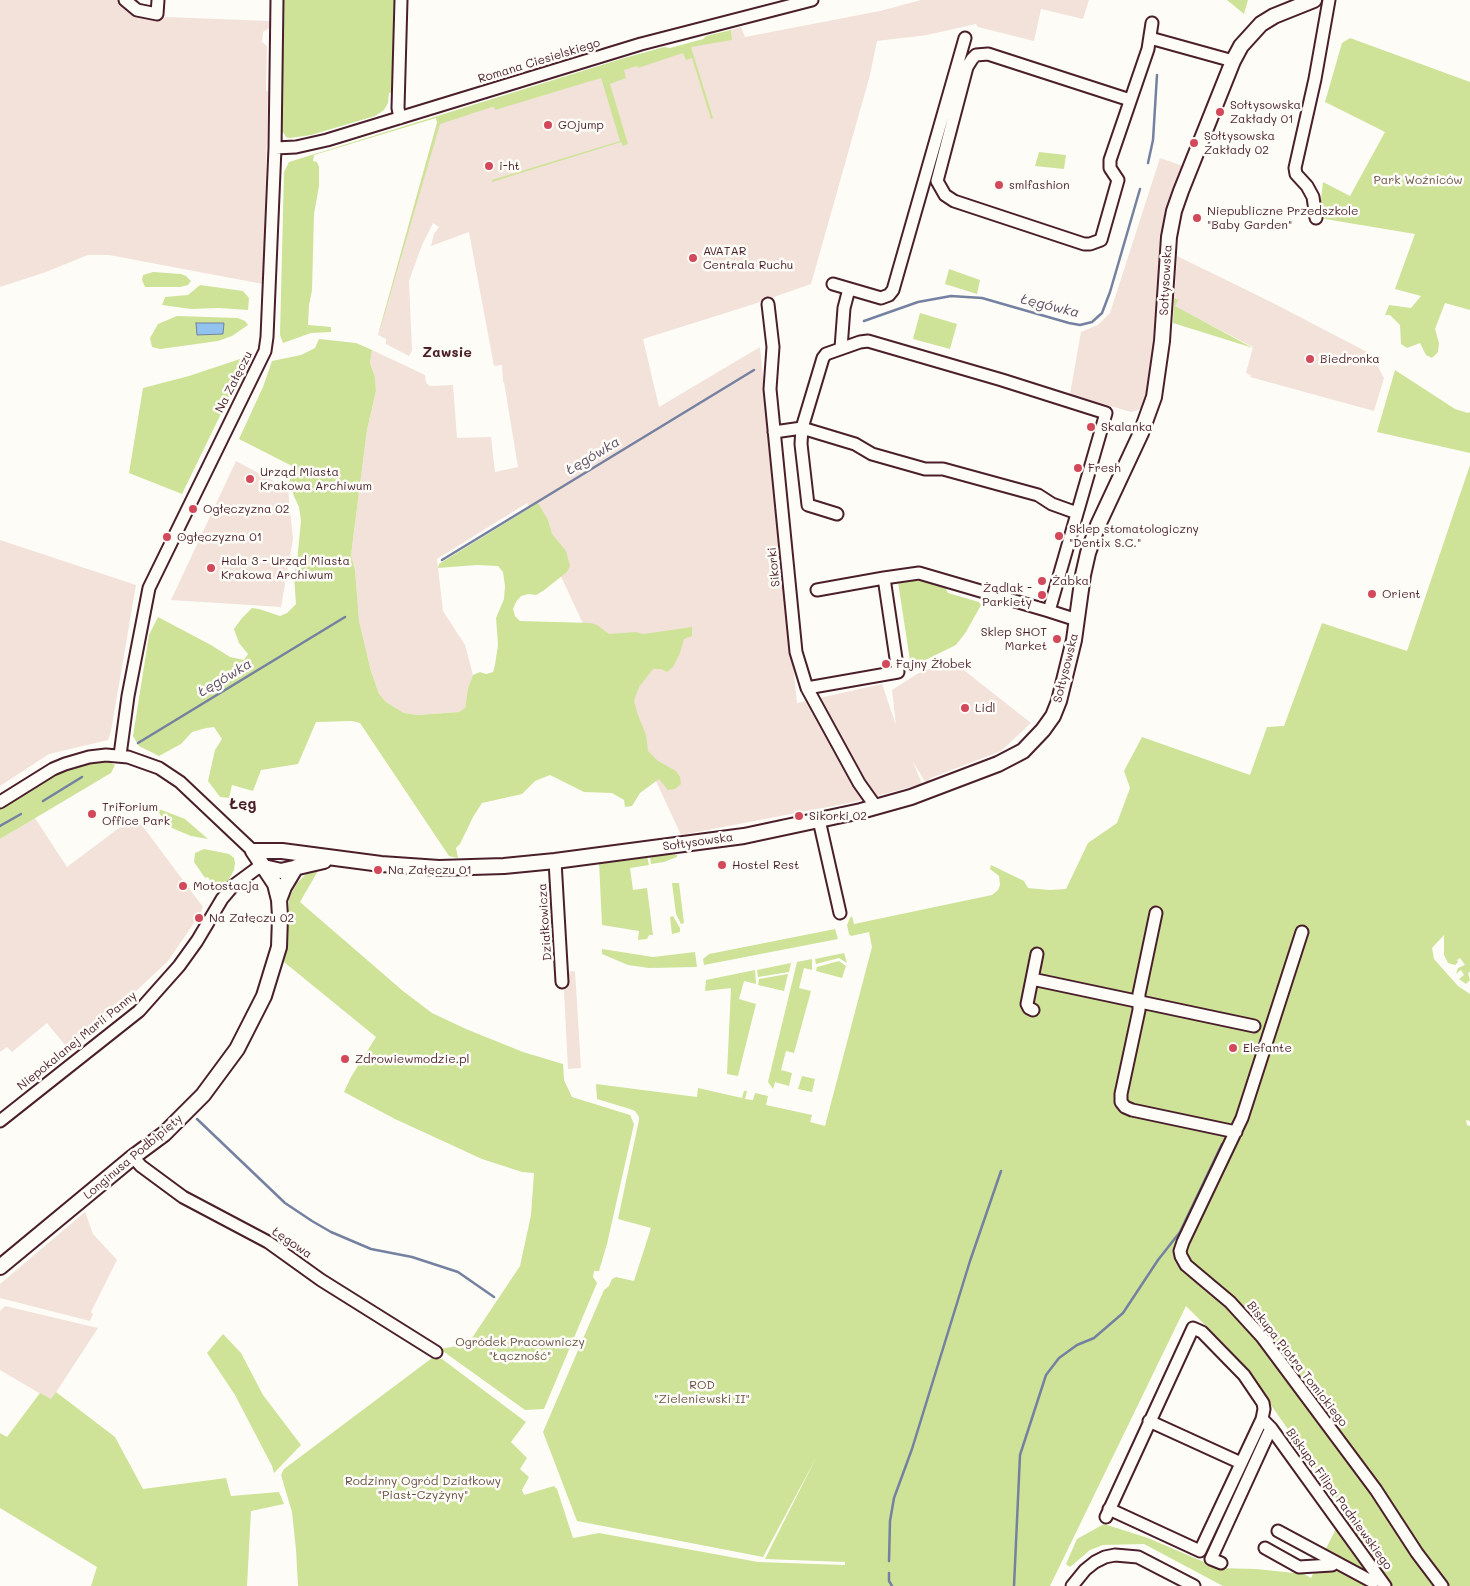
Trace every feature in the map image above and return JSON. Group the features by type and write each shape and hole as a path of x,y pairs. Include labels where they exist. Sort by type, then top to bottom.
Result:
{"street":[{"path":"125,0 137,10 157,14 158,0"},
{"name":"Na Załęczu","path":"120,755 139,633 149,588 265,351 275,148 277,0"},
{"path":"400,118 398,108 401,0"},
{"name":"Romana Ciesielskiego","path":"275,148 311,145 641,44 812,0"},
{"name":"Sołtysowska","path":"254,852 287,852 394,866 438,868 504,866 744,836 876,807 912,797 998,764 1018,754 1034,742 1049,723 1059,701 1068,668 1083,575 1093,537 1149,415 1154,397 1162,341 1169,237 1174,211 1233,61 1241,46 1261,24 1287,10 1314,0"},
{"path":"1316,218 1313,197 1296,174 1296,168 1329,0"},
{"path":"1130,100 988,54 976,55 967,67 937,181 945,195 954,201 1084,244 1101,240 1118,180 1110,168 1110,160 1130,100 1150,38 1152,23"},
{"path":"833,284 881,298 889,295 893,290 964,38"},
{"path":"1150,38 1233,61"},
{"path":"841,348 844,308 849,289"},
{"name":"Sikorki","path":"768,304 773,347 770,389 796,652 807,688 860,783 876,807"},
{"path":"837,514 808,505 801,444 802,428 823,358 826,354 841,348 868,341 1106,413 1049,611"},
{"path":"774,432 802,428 855,444 872,454 925,469 943,469 1038,495 1052,504 1077,513"},
{"path":"817,590 919,573 1077,620"},
{"path":"807,688 898,672 884,578"},
{"path":"0,802 53,769 65,764 89,757 120,755"},
{"name":"Longinusa Podbipięty","path":"0,1267 164,1134 203,1096 237,1049 264,996 277,958 279,947 279,900 275,884 254,852 180,782 154,766 120,755"},
{"path":"819,820 840,913"},
{"name":"Sołtysowska","path":"264,867 278,871 334,859"},
{"name":"Działkowicza","path":"555,861 562,982"},
{"name":"Niepokalanej Marii Panny","path":"0,1121 139,1011 179,966 228,892 245,876 256,869 264,867"},
{"path":"279,900 296,868"},
{"path":"1156,913 1139,994 1139,1010 1121,1094 1123,1105 1132,1110 1236,1132"},
{"name":"Biskupa Piotra Tomickiego","path":"1302,932 1236,1132 1180,1251 1186,1265 1230,1302 1253,1326 1376,1490 1417,1553 1442,1586"},
{"path":"1033,1010 1027,1004 1037,954"},
{"path":"1032,979 1254,1026"},
{"name":"Łęgowa","path":"134,1157 141,1166 183,1197 268,1242 321,1280 436,1352"},
{"path":"1193,1328 1202,1332 1244,1376 1263,1403 1262,1419 1200,1550 1108,1513 1193,1328"},
{"name":"Biskupa Filipa Padniewskiego","path":"1262,1419 1271,1428 1382,1582"},
{"path":"1149,1421 1241,1463"},
{"path":"1221,1563 1211,1558 1271,1428"},
{"path":"1278,1531 1373,1582 1382,1582"},
{"path":"1265,1548 1300,1567 1332,1565 1334,1561"},
{"path":"1072,1586 1085,1570 1095,1562 1104,1557 1115,1555 1138,1557 1194,1586"}],"shaded area":[{"path":"0,0 117,0 134,14 159,19 166,17 270,21 269,28 263,32 262,42 267,46 266,90 268,92 263,284 109,255 88,255 46,272 0,287"},
{"path":"921,0 1089,0 1083,19 1041,9 1034,41 978,27 976,24 927,35 877,41 870,75 811,284 643,339 659,407 760,347 797,703 882,684 896,725 892,690 917,674 951,660 1031,723 1001,751 931,778 926,783 913,762 922,784 854,802 681,835 527,503 437,559 443,611 465,645 473,675 468,688 465,708 459,712 417,715 404,713 386,702 379,694 371,671 359,621 355,570 351,555 367,430 376,391 375,377 370,363 372,350 425,375 426,383 430,386 453,385 457,438 491,437 495,472 518,467 503,382 502,365 494,366 469,232 431,246 434,234 439,227 433,223 422,245 409,281 412,350 409,356 386,344 386,339 378,335 437,123 691,46 732,40 731,30 741,27 745,37 880,11"},
{"path":"1160,158 1183,166 1173,192 1162,236 1157,315 1146,400 1144,406 1131,412 1070,394 1081,332 1098,325 1110,313"},
{"path":"1177,256 1371,354 1384,378 1374,411 1250,377 1251,375 1246,373 1253,347 1174,306"},
{"path":"236,461 288,489 293,539 281,607 171,600"},
{"path":"0,540 136,585 108,740 49,754 0,786"},
{"path":"135,816 203,907 200,914 168,961 100,1025 69,1050 47,1023 12,1052 7,1047 0,1052 0,839 35,818 67,867"},
{"path":"575,971 581,1068 568,1069 563,972"},
{"path":"85,1212 93,1234 117,1260 91,1312 93,1314 90,1321 0,1298 0,1284"},
{"path":"5,1306 98,1328 51,1400 0,1370 0,1311"}],"green space":[{"path":"282,0 395,0 393,92 389,93 388,103 384,110 375,116 311,135 290,138 286,137 283,132 280,132"},
{"path":"1227,0 1248,0 1244,14"},
{"path":"731,30 732,40 691,47 713,118 711,119 692,58 686,60 683,53 638,68 637,66 624,70 626,78 610,84 628,144 623,146 621,142 492,182 492,180 620,141 601,78 495,110 492,107 440,124 378,335 437,123 436,118 314,155 313,161 317,162 319,167 319,186 314,214 312,290 308,325 331,327 331,332 311,333 283,343 280,335 284,172 289,162 621,59 664,47 670,48"},
{"name":"Park Woźniców","path":"1350,38 1470,82 1470,310 1445,303 1435,329 1439,343 1438,352 1432,358 1426,355 1420,343 1407,348 1401,344 1400,325 1390,315 1385,315 1389,305 1411,308 1421,296 1395,289 1415,234 1319,218 1323,182 1350,196 1385,132 1325,102 1342,43"},
{"path":"633,52 338,144 300,153 333,144"},
{"path":"1039,152 1066,155 1064,169 1035,166"},
{"path":"949,269 980,280 977,294 945,284"},
{"path":"153,272 181,274 191,281 188,285 180,287 145,287 142,280 143,275"},
{"path":"200,285 243,291 249,298 248,310 191,309 162,305 165,297 188,295"},
{"path":"1174,298 1178,300 1175,306 1253,348 1173,323"},
{"path":"920,313 957,324 950,349 913,339"},
{"path":"177,316 238,318 245,321 248,325 232,336 218,341 160,349 152,347 150,338 158,324"},
{"path":"319,339 356,343 372,350 370,363 375,377 376,391 367,430 351,555 355,570 359,621 371,671 379,694 386,702 404,713 417,715 459,712 465,708 468,688 473,675 480,672 486,674 493,672 495,665 498,645 496,618 504,599 503,572 498,566 477,565 438,568 439,564 538,503 548,520 552,534 566,551 570,566 567,572 543,591 536,595 521,596 513,609 515,616 520,621 591,623 609,634 636,632 643,634 692,627 692,636 684,639 673,667 667,672 661,669 653,669 639,687 634,701 646,735 648,751 658,761 676,771 680,777 681,784 675,789 668,790 659,779 640,793 632,806 625,807 624,800 612,793 584,792 550,775 535,781 522,794 482,803 456,848 458,858 449,856 360,723 352,721 316,722 298,764 261,770 253,791 232,785 229,798 220,797 208,781 215,750 222,739 214,727 192,732 181,744 159,756 139,746 133,736 149,635 158,617 230,657 244,660 248,654 239,643 234,629 242,618 252,608 280,616 287,613 296,604 294,575 301,521 299,507 293,494 293,487 289,484 292,466 239,439 263,387 272,361 301,355 315,348"},
{"path":"249,356 182,494 129,473 143,388 189,376"},
{"path":"1395,370 1455,409 1470,412 1470,453 1377,432"},
{"path":"1470,465 1470,972 1468,973 1470,980 1466,984 1459,979 1464,975 1461,970 1456,974 1458,968 1465,965 1460,958 1455,965 1448,963 1444,955 1444,935 1432,948 1434,959 1458,986 1470,994 1470,1121 1466,1120 1467,1125 1470,1126 1470,1586 1223,1586 1144,1544 1103,1545 1090,1550 1070,1567 1066,1564 1077,1539 1104,1524 1148,1538 1218,1568 1256,1569 1304,1574 1311,1578 1345,1511 1273,1408 1227,1347 1186,1306 1050,1586 298,1586 292,1512 281,1475 284,1469 432,1358 442,1359 526,1422 511,1442 527,1458 520,1469 529,1477 522,1490 524,1495 554,1486 557,1489 573,1538 599,1533 758,1562 845,1565 845,1562 765,1559 817,1456 763,1557 577,1521 543,1432 604,1290 609,1286 612,1279 616,1277 634,1281 651,1228 618,1219 639,1117 635,1111 597,1099 596,1084 697,1097 698,1088 742,1098 744,1091 747,1091 745,1099 753,1100 755,1093 768,1096 766,1105 812,1115 810,1122 825,1126 872,947 869,932 851,936 849,934 847,925 850,918 852,916 854,924 992,895 998,890 1000,885 999,876 990,869 991,865 1024,881 1028,888 1066,889 1088,843 1117,823 1130,788 1124,771 1142,737 1250,775 1267,727 1284,726 1322,623 1407,651"},
{"path":"918,580 944,585 948,593 979,602 981,605 966,632 956,645 911,667 898,582"},
{"path":"103,759 115,765 111,773 0,839 0,809 35,786 76,765"},
{"path":"159,809 185,819 208,839 191,836 172,828 164,820 158,811"},
{"path":"204,849 229,854 234,858 234,870 224,888 219,889 211,886 208,877 205,878 194,862 195,853"},
{"path":"677,855 677,857 651,864 650,856"},
{"path":"647,856 649,865 630,868 633,890 647,888 653,935 649,935 647,939 638,940 639,931 602,925 599,862"},
{"name":"Ogródek Pracowniczy \"Łączność\"","path":"316,868 319,869 300,902 403,991 432,1013 466,1029 523,1052 563,1064 564,1080 572,1097 630,1115 634,1124 607,1244 599,1271 594,1271 593,1277 597,1283 544,1409 525,1410 440,1349 468,1344 520,1266 531,1215 534,1173 522,1172 482,1159 395,1119 344,1092 376,1037 284,962 287,949 289,898 297,883 307,873"},
{"path":"672,883 679,883 684,923 681,924 676,914"},
{"path":"673,916 680,928 680,932 672,934 670,917"},
{"path":"835,929 838,939 704,965 703,959 709,954"},
{"path":"602,949 653,957 695,952 697,967 649,968 628,965 602,954"},
{"path":"844,953 847,963 839,958 816,964 815,959"},
{"path":"812,959 812,970 804,968 799,988 811,991 794,1053 786,1051 781,1070 792,1073 789,1086 775,1082 773,1089 768,1082 797,962"},
{"path":"839,961 846,966 842,978 816,971 817,967"},
{"path":"791,963 789,972 758,977 757,970"},
{"path":"755,970 756,984 744,981 739,999 756,1004 738,1076 727,1074 731,988 705,991 706,980"},
{"path":"788,974 784,991 758,985 759,979"},
{"path":"802,1076 815,1079 812,1092 798,1089"},
{"path":"223,1334 241,1353 263,1395 301,1445 274,1473 235,1395 207,1353"},
{"path":"56,1392 115,1437 143,1489 226,1478 231,1496 279,1492 284,1504 251,1511 247,1586 91,1586 97,1567 0,1508 0,1433 7,1437 40,1393 51,1399"}],"water":[{"path":"196,323 224,323 223,334 197,335"}],"waterway":[{"name":"Łęgówka","path":"1148,163 1153,140 1157,75"},
{"name":"Łęgówka","path":"864,321 918,302 951,296 982,298 1069,323 1080,325 1092,322 1102,313 1110,292 1140,189"},
{"name":"Łęgówka","path":"442,560 754,370"},
{"name":"Łęgówka","path":"138,743 345,617"},
{"name":"Łęgówka","path":"43,801 82,777"},
{"name":"Łęgówka","path":"0,826 21,814"},
{"path":"197,1119 285,1203 312,1221 331,1232 371,1249 412,1257 458,1272 494,1297"},
{"path":"1014,1586 1020,1455 1046,1375 1059,1358 1077,1345 1094,1338 1123,1313 1158,1260 1180,1232 1222,1144"},
{"path":"889,1561 890,1521 894,1498 912,1449 970,1261 1001,1171"},
{"path":"889,1573 889,1581 892,1586"}],"place":[{"name":"Sołtysowska Zakłady 01","path":"1220,112"},
{"name":"GOjump","path":"548,125"},
{"name":"Sołtysowska Zakłady 02","path":"1194,143"},
{"name":"i-ht","path":"489,166"},
{"name":"smlfashion","path":"999,185"},
{"name":"Niepubliczne Przedszkole \"Baby Garden\"","path":"1197,218"},
{"name":"AVATAR Centrala Ruchu","path":"693,258"},
{"name":"Biedronka","path":"1310,359"},
{"name":"Skalanka","path":"1091,427"},
{"name":"Fresh","path":"1078,468"},
{"name":"Urząd Miasta Krakowa Archiwum","path":"250,479"},
{"name":"Ogłęczyzna 02","path":"193,509"},
{"name":"Sklep stomatologiczny \"Dentix S.C.\"","path":"1059,536"},
{"name":"Ogłęczyzna 01","path":"167,537"},
{"name":"Hala 3 - Urząd Miasta Krakowa Archiwum","path":"211,568"},
{"name":"Żabka","path":"1042,581"},
{"name":"Orient","path":"1372,594"},
{"name":"Żądlak - Parkiety","path":"1042,595"},
{"name":"Sklep SHOT Market","path":"1057,639"},
{"name":"Fajny Żłobek","path":"886,664"},
{"name":"Lidl","path":"965,708"},
{"name":"TriForium Office Park","path":"92,814"},
{"name":"Sikorki 02","path":"799,816"},
{"name":"Hostel Rest","path":"722,865"},
{"name":"Na Załęczu 01","path":"378,870"},
{"name":"Motostacja","path":"183,886"},
{"name":"Na Załęczu 02","path":"199,918"},
{"name":"Elefante","path":"1233,1048"},
{"name":"Zdrowiewmodzie.pl","path":"345,1059"}],"district":[{"name":"Zawsie","path":"447,353"},
{"name":"Łęg","path":"243,804"}],"park label":[{"name":"ROD \"Zieleniewski II\"","path":"702,1392"},
{"name":"Rodzinny Ogród Działkowy \"Piast-Czyżyny\"","path":"423,1488"}]}
